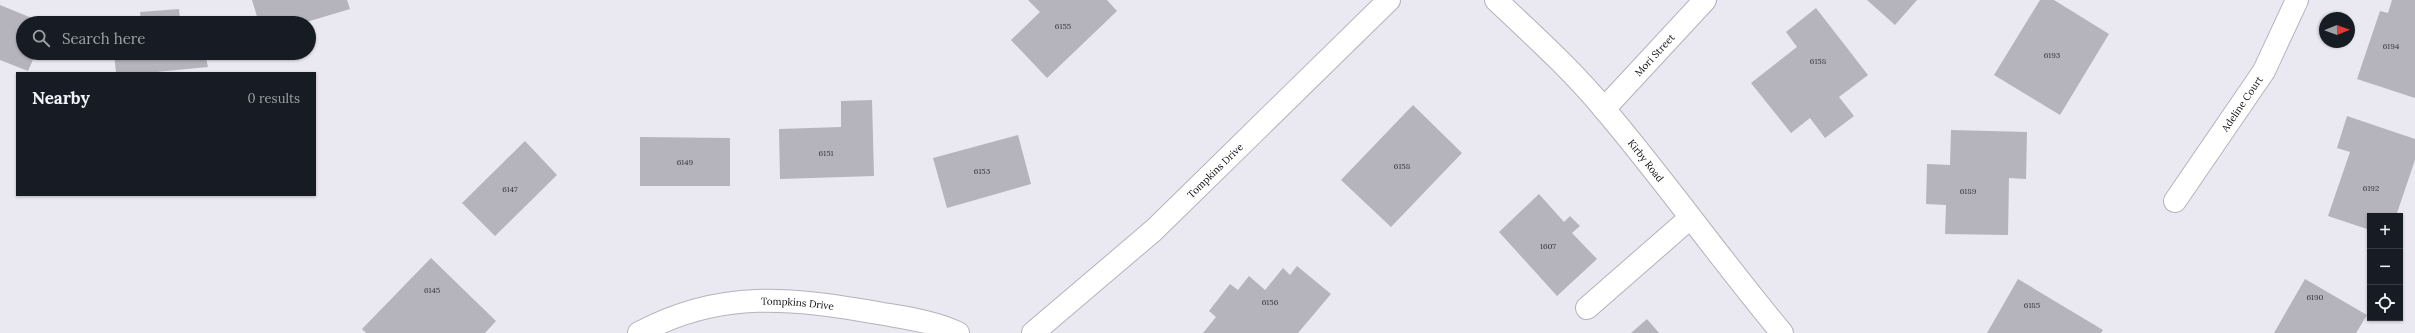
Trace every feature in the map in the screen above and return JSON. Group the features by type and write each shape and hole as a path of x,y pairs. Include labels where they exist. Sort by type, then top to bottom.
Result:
{"street":[{"name":"Tompkins Drive","path":"1033,333 1154,230 1389,0"},
{"name":"Kirby Road","path":"1496,0 1548,50 1604,109 1782,333"},
{"name":"Mori Street","path":"1604,109 1705,0"},
{"name":"Adeline Court","path":"2175,201 2264,70 2297,0"},
{"path":"1587,308 1690,218"},
{"name":"Tompkins Drive","path":"639,333 664,320 709,305 763,300 823,304 921,321 958,333"}],"building":[{"path":"252,0 347,0 350,9 316,19 316,16 257,16"},
{"path":"1028,0 1107,0 1117,11 1047,78 1011,40 1040,12"},
{"path":"1867,0 1917,0 1895,25"},
{"path":"2040,0 2054,0 2109,34 2060,115 1994,75"},
{"path":"2392,0 2415,0 2415,98 2357,79 2380,11 2388,13"},
{"path":"0,5 27,16 16,16 16,60 33,60 28,71 0,60"},
{"path":"1816,8 1868,75 1839,97 1854,116 1825,138 1810,118 1791,133 1751,83 1797,47 1786,32"},
{"path":"179,9 180,16 140,16 140,12"},
{"path":"115,60 206,60 208,67 156,72 116,72"},
{"path":"872,100 874,176 780,179 779,129 841,127 841,101"},
{"path":"1413,105 1462,153 1391,227 1341,180"},
{"path":"2347,116 2415,139 2415,160 2397,213 2367,213 2367,229 2328,216 2350,152 2337,148"},
{"path":"1951,130 2027,132 2026,179 2009,178 2008,235 1945,234 1946,205 1926,204 1927,164 1950,165"},
{"path":"1018,135 1031,184 947,208 933,158"},
{"path":"640,137 730,138 730,186 640,186"},
{"path":"525,141 557,175 495,236 462,203"},
{"path":"1539,194 1564,222 1570,216 1580,226 1572,233 1597,259 1557,296 1499,232"},
{"path":"431,258 496,321 485,333 366,333 362,329"},
{"path":"1297,266 1331,294 1298,333 1203,333 1216,317 1209,311 1230,284 1238,290 1249,276 1265,290 1283,268 1290,275"},
{"path":"2018,279 2103,330 2101,333 1987,333"},
{"path":"2305,279 2367,315 2356,333 2274,333"},
{"path":"1647,319 1659,333 1631,333"}]}
